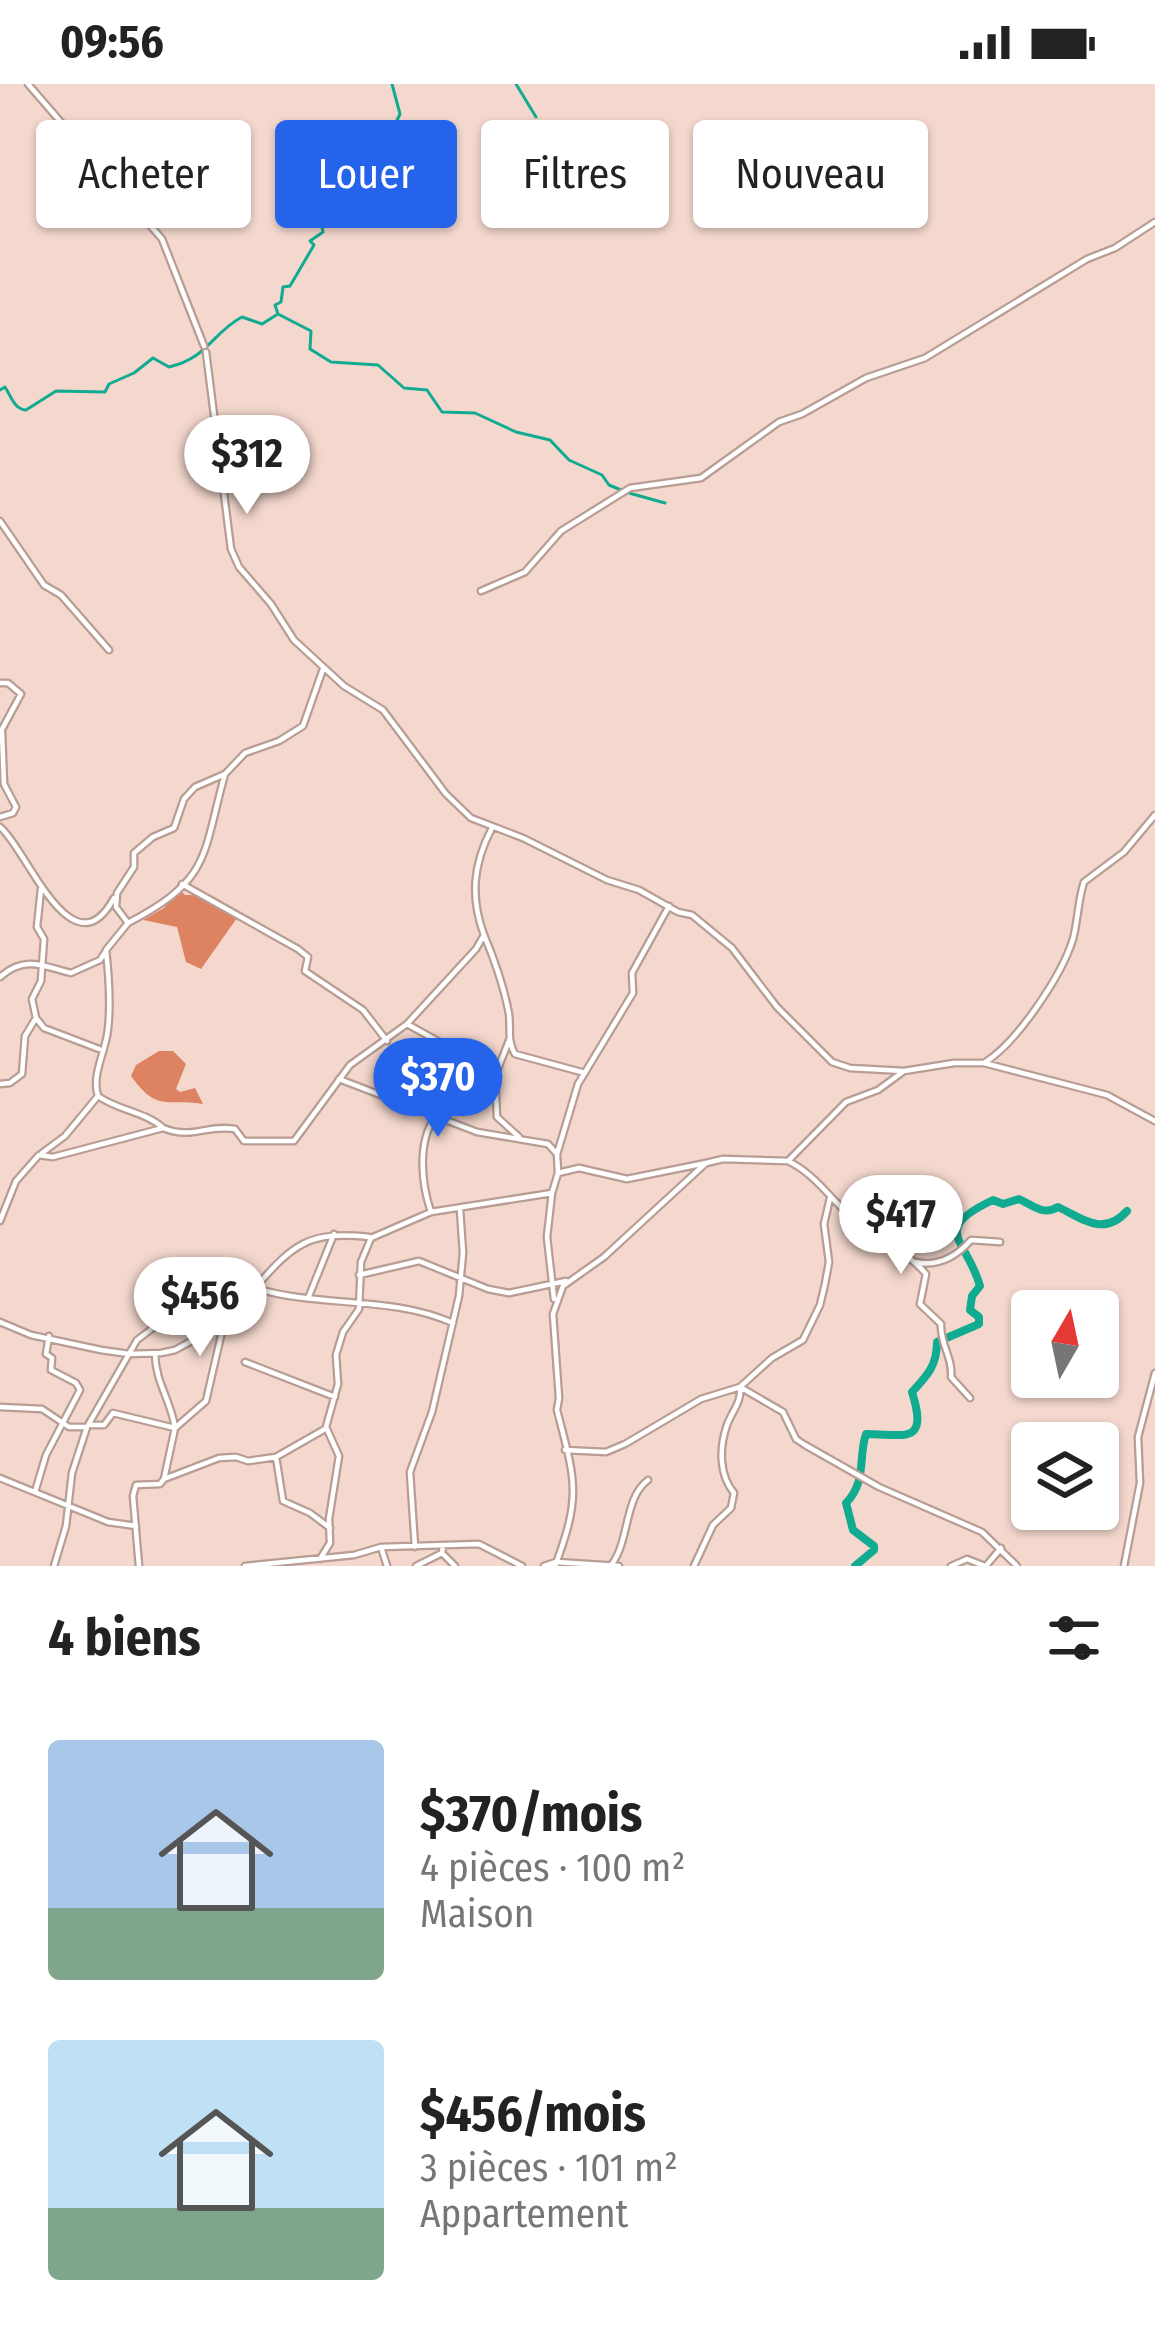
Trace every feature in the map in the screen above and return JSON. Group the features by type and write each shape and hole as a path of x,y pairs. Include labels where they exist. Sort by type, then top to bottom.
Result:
{"street":[{"path":"28,84 163,239 205,349 231,549 238,567 271,604 294,640 323,669 383,710 446,794 471,818 692,915 732,948 777,1007 832,1062 850,1068 904,1071 984,1063 1106,1095 1155,1121"},
{"path":"481,590 525,572 561,531 630,488 701,478 779,422 802,415 842,389 925,358 1155,222"},
{"path":"0,521 44,585 61,595 109,650"},
{"path":"0,827 41,889 67,916 89,922 107,913 134,867 137,849 174,828 184,799 195,787 225,774 244,753 279,741 303,726 323,669"},
{"path":"0,683 8,683 21,694 1,732 4,784 16,807 0,817"},
{"path":"0,977 24,963 71,973 100,960 128,923 162,906 200,871 225,774"},
{"path":"984,1063 1012,1041 1054,981 1071,945 1084,881 1124,852 1155,815"},
{"path":"493,828 478,859 473,905 510,1018 509,1038 495,1076 497,1117 522,1139"},
{"path":"182,884 298,949 308,957 304,971 363,1010 388,1041"},
{"path":"41,889 37,927 44,939 40,981 32,999 36,1018 44,1028 101,1050"},
{"path":"117,893 116,907 128,923"},
{"path":"556,1564 575,1484 557,1410 552,1332 555,1305 547,1237 557,1154 585,1073 632,993 632,973 669,906"},
{"path":"106,950 110,1007 108,1036 94,1084 98,1096 181,1136 226,1127 244,1142 294,1141 350,1066 407,1024 484,935"},
{"path":"0,1084 22,1074 25,1036 36,1018"},
{"path":"407,1024 495,1076"},
{"path":"509,1038 515,1054 585,1073"},
{"path":"431,1212 422,1175 452,1050"},
{"path":"788,1161 840,1106 870,1094 904,1071"},
{"path":"339,1079 477,1132 548,1144 557,1154"},
{"path":"1,1218 16,1181 65,1136 98,1096"},
{"path":"39,1155 70,1153 163,1129"},
{"path":"558,1173 578,1168 627,1179 723,1159 788,1161 819,1183 858,1223 926,1274 920,1304 941,1324 942,1347 952,1362 951,1377 970,1398"},
{"path":"555,1305 569,1281 604,1257 706,1163"},
{"path":"255,1288 293,1247 323,1234 370,1238 431,1212 552,1193"},
{"path":"565,1450 606,1452 700,1399 740,1387 772,1358 803,1340 820,1305 829,1262 824,1224 830,1198"},
{"path":"416,1546 410,1472 432,1412 463,1278 460,1209"},
{"path":"309,1297 334,1234"},
{"path":"320,1559 330,1543 339,1456 326,1427 335,1397 336,1354 361,1301 359,1275 370,1238"},
{"path":"915,1262 937,1263 954,1256 971,1240 1000,1242"},
{"path":"359,1275 419,1261 509,1293 569,1281"},
{"path":"176,1428 206,1401 223,1324 240,1287 296,1299 361,1301 453,1323"},
{"path":"54,1566 89,1426 136,1340 181,1307"},
{"path":"0,1322 31,1335 129,1354 175,1350 223,1324"},
{"path":"35,1492 46,1455 80,1390 51,1370 52,1358 46,1354 49,1336"},
{"path":"139,1566 133,1496 136,1485 160,1484 164,1479 176,1428 171,1398 155,1376 154,1353"},
{"path":"245,1362 335,1397"},
{"path":"1124,1566 1140,1483 1138,1436 1155,1373"},
{"path":"740,1387 784,1412 796,1439 843,1468 982,1532 1018,1566"},
{"path":"694,1566 713,1525 731,1508 734,1493 722,1478 723,1441 742,1397 740,1387"},
{"path":"0,1407 42,1409 64,1423 89,1426 104,1425 113,1413 176,1428"},
{"path":"164,1479 219,1458 276,1457 326,1427"},
{"path":"312,1439 331,1445"},
{"path":"276,1457 283,1501 330,1528"},
{"path":"0,1478 108,1522 136,1526"},
{"path":"544,1566 615,1565 637,1492 648,1480"},
{"path":"245,1566 289,1564 381,1546 443,1550 478,1544 522,1566"},
{"path":"381,1546 387,1566"},
{"path":"951,1566 967,1559 985,1566 1001,1549"},
{"path":"416,1566 443,1550"},
{"path":"443,1550 454,1566"},
{"path":"501,1566 511,1560"}],"shaded area":[{"path":"179,889 185,895 204,895 237,918 201,969 186,962 177,927 143,920 164,908"},
{"path":"159,1051 173,1051 186,1064 176,1089 195,1088 203,1104 163,1102 140,1088 131,1076 136,1065"}],"waterway":[{"path":"0,390 5,387 16,405 26,410 56,391 105,392 109,384 153,358 169,367 193,358 242,317 262,324 278,314 275,305 281,302 283,287 290,286 314,245 310,241 323,232 319,210 355,203 374,172 371,159 400,114 392,84"},
{"path":"516,84 536,117"},
{"path":"278,314 311,331 310,349 331,362 378,365 404,388 427,390 442,412 475,413 516,432 550,440 569,460 621,490"},
{"path":"629,493 665,503"},
{"path":"855,1566 874,1550 853,1530 846,1503 859,1478 866,1434 902,1435 915,1429 912,1392 930,1369 937,1342 979,1324 979,1317 970,1310 980,1286 958,1237 962,1219 993,1200 1003,1204 1019,1199 1043,1210 1058,1207 1102,1224 1127,1211"}]}
